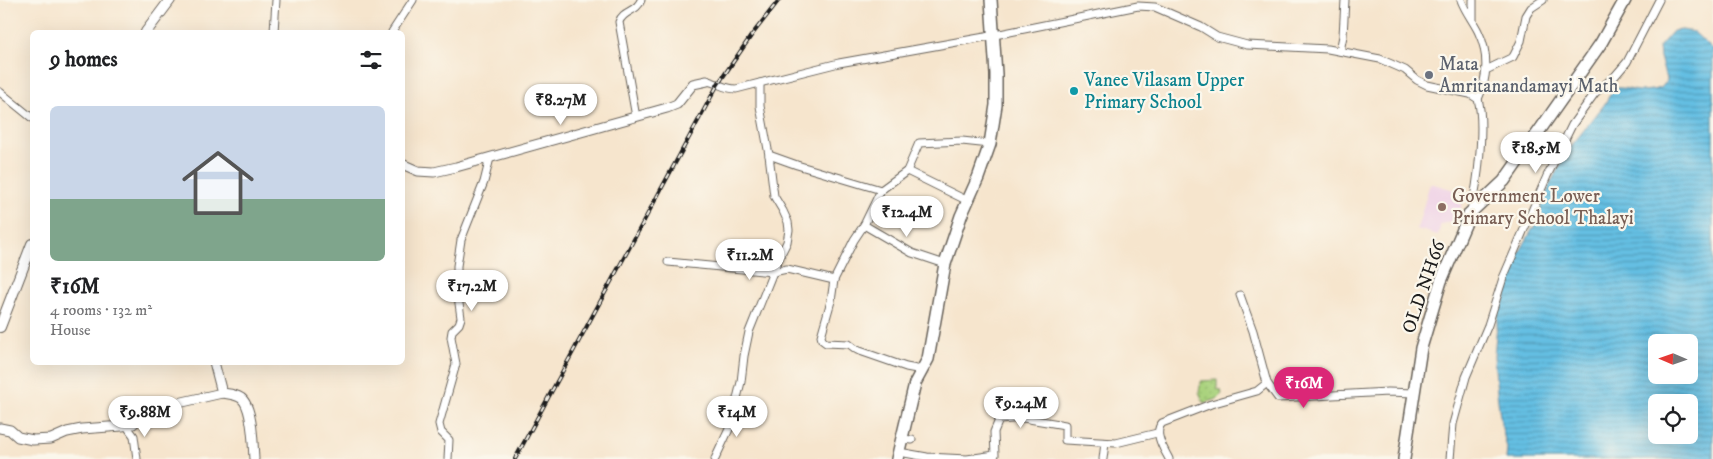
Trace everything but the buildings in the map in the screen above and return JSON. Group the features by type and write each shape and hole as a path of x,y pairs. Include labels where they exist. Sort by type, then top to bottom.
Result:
{"main road":[{"path":"148,30 170,0"},
{"path":"898,456 907,439 910,404 915,383 928,359 945,264 990,144 996,105 991,0"},
{"name":"OLD NH66","path":"1404,459 1409,438 1421,348 1441,281 1470,213 1504,181 1601,43 1625,0"},
{"path":"0,327 30,249"}],"street":[{"path":"274,30 276,0"},
{"path":"393,30 413,0"},
{"path":"636,117 619,22 625,13 639,6 641,0"},
{"path":"1340,50 1343,36 1345,0"},
{"path":"1461,0 1483,43 1486,70 1484,86 1478,99"},
{"path":"1472,21 1473,0"},
{"path":"1486,70 1513,57 1521,41 1526,16 1531,8 1543,0"},
{"path":"1450,459 1453,424 1466,377 1488,326 1503,278 1547,176 1572,124 1595,93 1627,62 1659,0"},
{"path":"405,165 418,171 434,172 636,117 672,106 682,98 693,84 708,81 729,89 736,89 839,63 1138,6 1155,7 1201,27 1218,37 1248,45 1340,50 1380,59 1405,70 1416,80 1427,85 1470,94 1478,99 1481,109 1481,132 1470,213"},
{"path":"715,459 730,427 741,382 749,332 787,242 789,230 786,216 774,196 760,106 760,83"},
{"path":"0,92 30,116"},
{"path":"922,370 906,367 857,350 849,344 822,340 821,336 831,301 834,280 881,190 907,171 919,143 962,141 990,144"},
{"path":"769,155 881,190"},
{"path":"448,459 449,440 441,432 439,424 456,364 452,332 461,318 461,309 457,300 461,240 484,182 490,158"},
{"path":"907,171 968,201"},
{"path":"864,224 912,253 945,264"},
{"path":"668,262 773,272 787,270 834,280"},
{"path":"1240,295 1253,332 1267,383 1278,398 1388,392 1414,393"},
{"path":"215,365 222,392"},
{"path":"1169,459 1158,433 1159,426 1162,423 1211,404 1257,390 1267,383"},
{"path":"0,428 10,430 18,437 33,440 51,439 67,432 82,429 133,424 152,409 222,392 234,394 243,399 249,411 254,459"},
{"path":"898,456 967,459 995,455 994,432 999,420 1023,418 1065,425 1065,440 1105,443 1121,442 1158,433"},
{"path":"126,425 134,436 137,459"},
{"path":"1103,459 1105,443"}],"shaded area":[{"name":"Government Lower Primary School Thalayi","path":"1430,183 1465,193 1457,221 1441,224 1438,235 1417,229"}],"green space":[{"path":"1217,380 1217,389 1221,390 1222,394 1217,399 1204,403 1199,392 1201,381"}],"water":[{"path":"1682,30 1694,32 1713,50 1713,459 1506,459 1507,448 1501,424 1494,356 1498,314 1505,299 1518,255 1537,221 1550,184 1568,150 1604,105 1614,88 1647,91 1661,88 1666,82 1659,47 1673,31"}],"railway":[{"path":"515,459 718,84 751,36 779,0"}],"place":[{"name":"Mata Amritanandamayi Math","path":"1429,75"},
{"name":"Vanee Vilasam Upper Primary School","path":"1074,91"},
{"name":"Government Lower Primary School Thalayi","path":"1442,207"}]}
